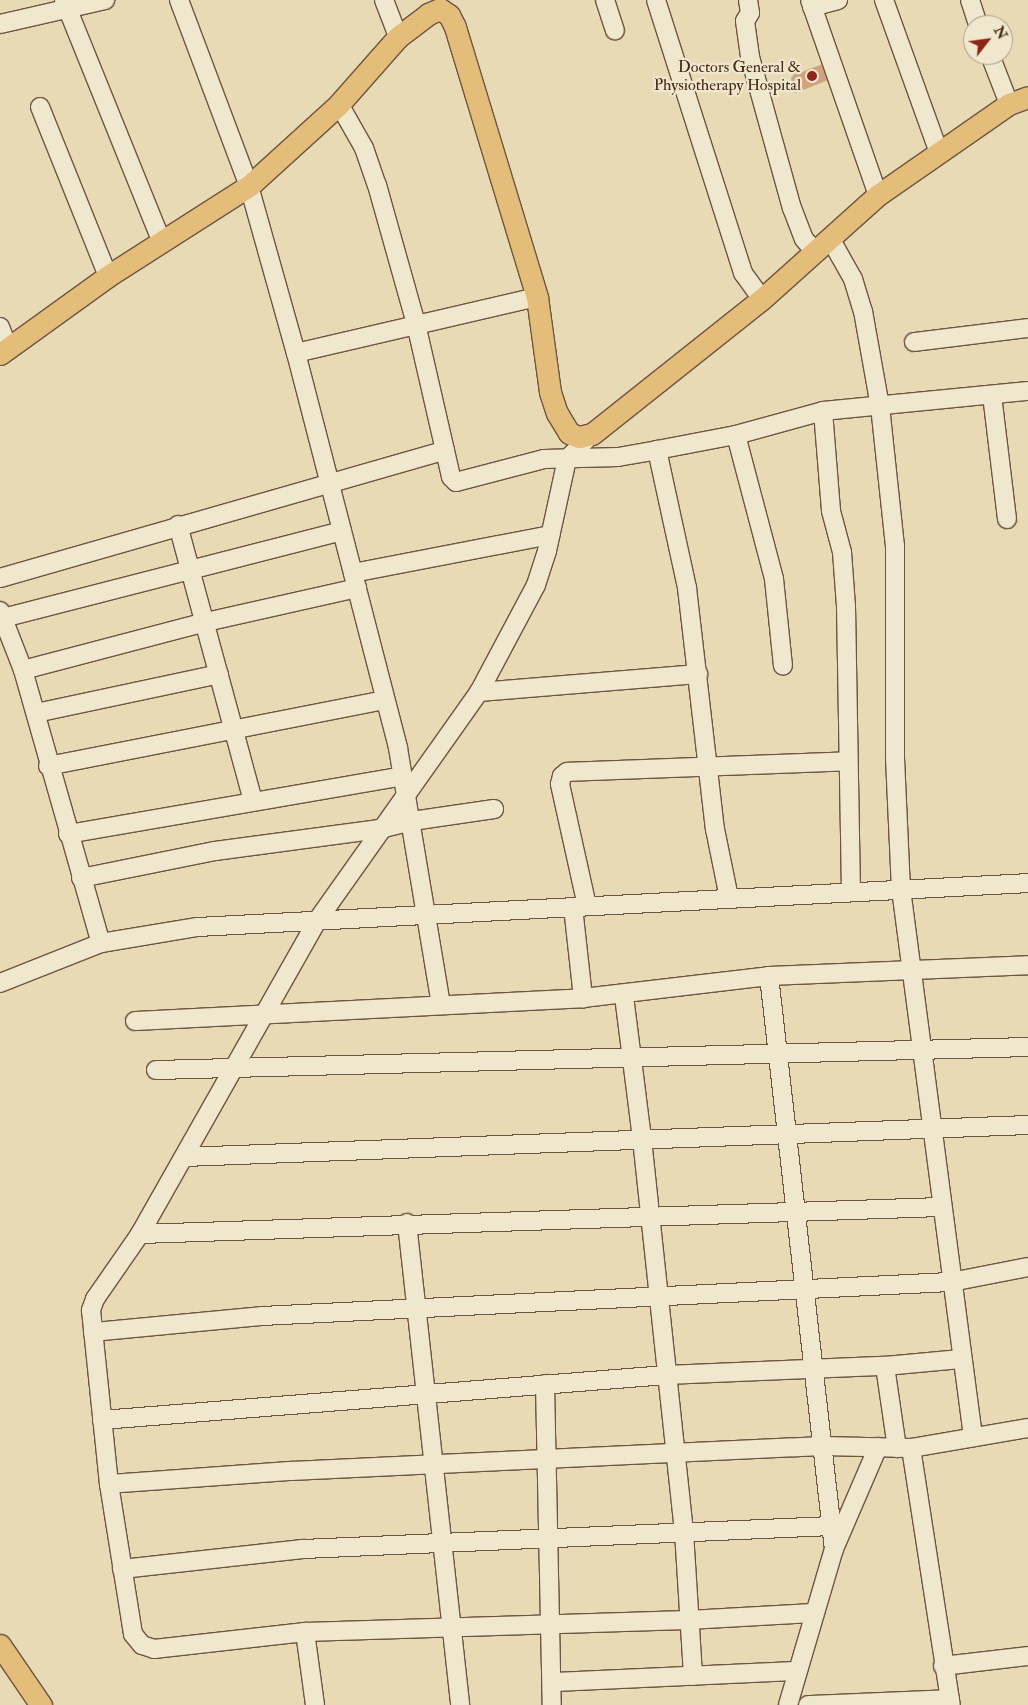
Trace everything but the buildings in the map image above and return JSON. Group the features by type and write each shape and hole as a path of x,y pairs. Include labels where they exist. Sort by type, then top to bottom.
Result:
{"main road":[{"path":"4,351 161,240 249,186 339,104 398,37 428,14 445,5 455,27 537,297 550,392 557,413 569,433 578,437 592,434 762,300 878,195 1018,101"},
{"path":"0,1645 41,1705"}],"street":[{"path":"0,24 66,5 104,0"},
{"path":"178,0 249,186 296,354 355,580 405,784 441,1004"},
{"path":"384,0 398,37"},
{"path":"605,0 615,30"},
{"path":"656,0 743,272 762,300"},
{"path":"748,0 750,13 745,21 750,57 792,208 804,239 823,246 853,279 864,311 880,406 895,546 895,758 901,889 972,1437"},
{"path":"838,0 811,3 878,195"},
{"path":"884,0 939,153"},
{"path":"970,0 975,15"},
{"path":"66,5 161,240"},
{"path":"996,65 1018,101"},
{"path":"339,104 364,148 377,184 416,324 451,477 456,482 544,460 618,458 736,434 822,411 1028,391"},
{"path":"40,108 108,276"},
{"path":"296,354 416,324 537,297"},
{"path":"0,327 4,351"},
{"path":"914,342 1028,328"},
{"path":"992,395 1007,519"},
{"path":"822,411 831,511 842,552 851,890"},
{"path":"592,434 567,460 550,535 536,585 479,692 405,784 380,829 317,921 263,1012 140,1234 95,1299 91,1310 109,1484 133,1634 142,1644 154,1649 305,1632 688,1620 813,1613"},
{"path":"736,434 774,579 783,666"},
{"path":"0,578 329,480 339,481 445,450"},
{"path":"657,450 687,588 715,829 729,898"},
{"path":"178,526 206,622 253,801"},
{"path":"101,943 48,766 36,713 23,670 1,614 190,570 342,531"},
{"path":"23,670 206,622 355,580 550,535"},
{"path":"36,713 220,674"},
{"path":"479,692 698,674"},
{"path":"48,766 385,700"},
{"path":"583,998 580,906 560,784 562,776 567,772 709,769 847,761"},
{"path":"68,834 253,801 405,784"},
{"path":"81,878 215,850 380,829 412,821 494,808"},
{"path":"0,983 101,943 198,927 851,890 1028,883"},
{"path":"135,1021 263,1012 624,996 769,976 1028,965"},
{"path":"769,976 803,1290 834,1549"},
{"path":"624,996 642,1138 649,1219 684,1532 693,1676"},
{"path":"156,1070 231,1070 519,1058 779,1055 1028,1047"},
{"path":"184,1157 642,1138 786,1135 1028,1124"},
{"path":"140,1234 407,1223 649,1219 941,1207"},
{"path":"407,1223 460,1705"},
{"path":"93,1332 262,1316 416,1307 658,1298 951,1282 1028,1267"},
{"path":"102,1420 425,1396 545,1384 666,1375 813,1367 885,1366 961,1359"},
{"path":"808,1705 951,1702 904,1448 885,1366"},
{"path":"545,1384 552,1624 553,1682 551,1705"},
{"path":"109,1484 433,1464 822,1446 904,1448 1028,1428"},
{"path":"788,1705 813,1613 834,1549 878,1447"},
{"path":"122,1569 303,1549 831,1526"},
{"path":"305,1632 315,1705"},
{"path":"943,1666 1028,1656"},
{"path":"553,1682 797,1671"}],"place":[{"name":"Doctors General & Physiotherapy Hospital","path":"812,76"}]}
